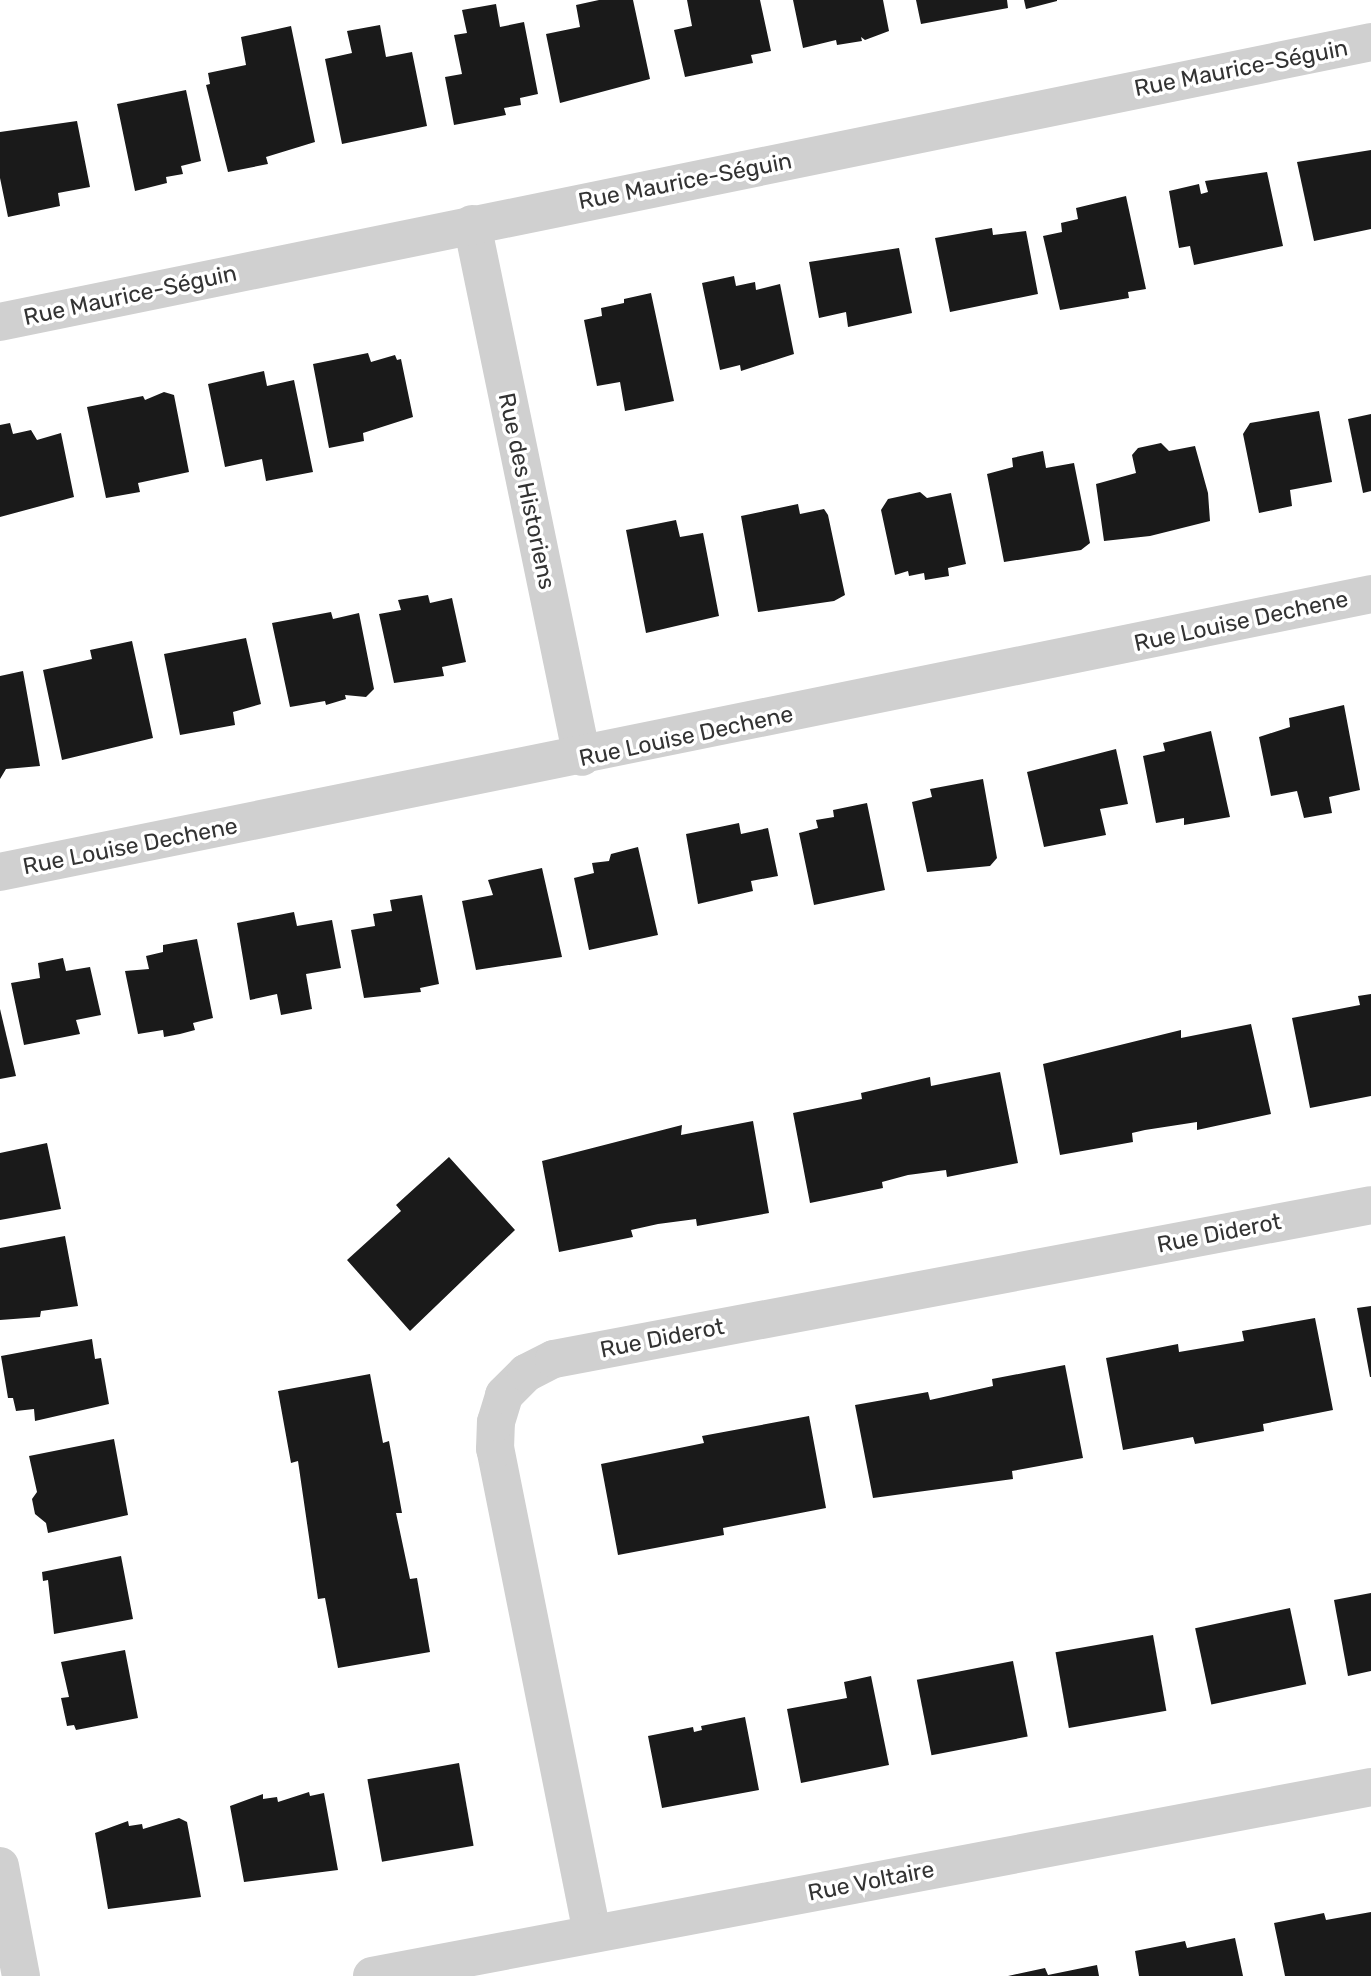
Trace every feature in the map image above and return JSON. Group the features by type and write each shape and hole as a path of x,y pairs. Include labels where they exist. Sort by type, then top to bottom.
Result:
{"street":[{"name":"Rue Maurice-Séguin","path":"0,322 1371,42"},
{"name":"Rue des Historiens","path":"472,225 582,757"},
{"name":"Rue Louise Dechene","path":"0,872 582,757 1371,594"},
{"name":"Rue Diderot","path":"592,1933 495,1449 496,1422 504,1395 526,1373 554,1359 1371,1205"},
{"name":"Rue Voltaire","path":"372,1976 1371,1787"},
{"path":"0,1866 21,1976"}],"building":[{"path":"599,0 633,0 650,79 560,103 546,34 580,27 576,5"},
{"path":"687,0 760,0 771,51 751,55 753,63 685,77 674,30 692,26"},
{"path":"793,0 883,0 889,31 865,40 861,37 862,41 837,45 836,40 803,48"},
{"path":"916,0 1007,0 1008,8 921,24"},
{"path":"1024,0 1057,0 1057,1 1026,9"},
{"path":"496,4 500,27 524,22 538,94 520,98 521,105 504,108 506,115 454,125 445,77 462,74 454,35 467,33 462,10"},
{"path":"380,25 386,57 412,52 427,126 342,144 325,59 352,53 347,31"},
{"path":"291,26 315,142 266,157 268,164 228,172 206,85 210,84 208,73 246,65 241,37"},
{"path":"186,90 201,161 181,166 183,174 166,177 167,183 135,191 117,104"},
{"path":"77,121 90,187 58,193 60,206 8,217 0,178 0,132"},
{"path":"1371,150 1371,229 1314,241 1297,162"},
{"path":"1267,172 1283,246 1194,265 1190,246 1179,248 1169,191 1199,184 1201,194 1208,192 1205,181"},
{"path":"1126,196 1146,289 1128,292 1129,298 1060,310 1043,236 1062,232 1061,223 1078,219 1076,208"},
{"path":"992,228 993,235 1026,231 1038,294 950,312 935,238"},
{"path":"899,248 912,313 848,327 846,312 819,318 809,262"},
{"path":"734,276 736,286 755,282 756,290 780,284 794,354 741,371 740,365 720,370 702,283"},
{"path":"651,293 674,401 625,411 620,382 597,386 584,320 602,316 601,308"},
{"path":"368,353 371,362 395,355 397,360 401,359 413,417 363,433 364,441 329,448 313,364"},
{"path":"264,371 267,386 294,380 313,472 266,481 262,459 225,467 208,384"},
{"path":"164,392 174,395 189,472 138,483 140,492 106,498 87,407 143,396 145,400"},
{"path":"1319,411 1332,482 1290,490 1292,506 1259,513 1243,434 1250,423"},
{"path":"1371,414 1371,491 1363,493 1348,419"},
{"path":"10,423 13,434 31,430 37,440 61,433 74,497 0,517 0,425"},
{"path":"1161,443 1169,451 1195,446 1208,493 1210,521 1150,536 1104,541 1096,484 1136,473 1132,455 1138,448"},
{"path":"1043,451 1046,468 1074,463 1090,543 1081,550 1004,562 987,474 1013,467 1012,458"},
{"path":"920,492 927,498 951,493 966,564 948,568 949,576 925,580 924,573 909,576 908,571 895,575 881,510 888,499"},
{"path":"798,504 800,514 824,509 828,515 845,595 834,601 758,612 741,516"},
{"path":"676,520 680,537 703,533 719,616 646,633 626,530"},
{"path":"428,595 430,603 452,598 466,662 442,667 444,676 394,683 379,614 401,610 398,600"},
{"path":"331,612 333,619 359,613 374,689 366,697 345,695 346,699 326,705 325,701 290,707 272,623"},
{"path":"246,638 261,704 233,712 235,725 180,735 164,654"},
{"path":"132,641 153,738 62,760 43,670 92,659 90,650"},
{"path":"23,671 40,766 6,769 0,779 0,676"},
{"path":"1344,705 1360,790 1329,797 1332,813 1304,818 1297,791 1271,796 1259,737 1290,727 1289,718"},
{"path":"1211,731 1230,817 1184,825 1184,818 1156,823 1143,756 1165,751 1163,743"},
{"path":"1116,749 1128,804 1100,809 1106,835 1044,847 1027,772"},
{"path":"983,779 997,858 990,866 927,872 912,802 932,797 930,789"},
{"path":"867,803 885,890 814,905 799,833 818,828 816,820 834,817 833,810"},
{"path":"739,823 741,834 768,828 778,876 751,881 753,891 698,904 686,834"},
{"path":"638,847 658,935 589,950 574,878 594,873 592,863 609,861 611,854"},
{"path":"542,868 562,957 476,970 462,901 493,895 488,880"},
{"path":"422,895 439,984 420,988 421,992 364,998 351,930 375,926 373,914 392,911 390,900"},
{"path":"294,912 297,926 332,920 341,968 306,974 312,1009 281,1015 277,994 250,1000 237,923"},
{"path":"197,939 213,1018 193,1023 195,1030 180,1034 164,1037 163,1030 138,1034 125,971 149,969 146,956 163,952 163,945"},
{"path":"63,958 66,971 90,967 101,1015 76,1020 80,1034 24,1045 11,983 40,978 38,963"},
{"path":"1371,994 1371,1096 1310,1108 1292,1018 1360,1005 1358,996"},
{"path":"0,1009 16,1076 0,1079"},
{"path":"1251,1024 1271,1114 1197,1130 1197,1122 1145,1130 1132,1133 1133,1142 1060,1155 1043,1064 1181,1030 1181,1038"},
{"path":"1000,1072 1018,1163 947,1177 946,1170 908,1175 882,1182 883,1188 810,1203 793,1113 862,1099 861,1093 930,1077 931,1086"},
{"path":"753,1121 769,1213 697,1226 696,1219 658,1224 631,1230 633,1237 559,1252 542,1161 682,1125 681,1135"},
{"path":"47,1143 61,1209 0,1220 0,1153"},
{"path":"449,1157 515,1230 410,1331 347,1260 401,1211 396,1205"},
{"path":"65,1236 78,1306 41,1311 40,1317 0,1320 0,1248"},
{"path":"1371,1306 1371,1377 1370,1377 1357,1308"},
{"path":"1315,1318 1333,1410 1263,1424 1264,1431 1195,1444 1193,1437 1123,1450 1106,1358 1178,1344 1179,1352 1244,1341 1242,1331"},
{"path":"92,1339 95,1359 101,1358 109,1404 35,1421 34,1409 16,1411 13,1398 8,1398 1,1356"},
{"path":"1065,1365 1083,1458 1012,1471 1013,1479 873,1498 855,1405 928,1392 930,1400 993,1386 992,1379"},
{"path":"370,1374 383,1443 389,1441 402,1513 396,1513 410,1579 417,1578 430,1652 338,1668 325,1598 318,1599 298,1461 291,1463 278,1391"},
{"path":"809,1416 826,1508 723,1528 724,1535 618,1555 601,1464 704,1443 702,1436"},
{"path":"114,1439 128,1515 48,1533 46,1523 35,1514 32,1499 37,1492 29,1456"},
{"path":"121,1556 133,1619 54,1634 48,1580 43,1581 42,1572"},
{"path":"1371,1593 1371,1671 1348,1676 1334,1600"},
{"path":"1290,1608 1306,1684 1211,1704 1195,1628"},
{"path":"1153,1635 1166,1711 1069,1728 1056,1652"},
{"path":"125,1650 138,1718 76,1730 74,1725 67,1726 61,1698 69,1697 61,1662"},
{"path":"1013,1661 1028,1737 931,1755 917,1680"},
{"path":"871,1676 889,1765 801,1783 787,1709 847,1698 844,1682"},
{"path":"745,1717 759,1790 662,1808 648,1736 693,1727 694,1732 702,1730 701,1726"},
{"path":"459,1763 474,1846 382,1862 367,1779"},
{"path":"309,1792 310,1796 324,1793 338,1870 244,1882 230,1806 263,1794 263,1799 277,1797 278,1802"},
{"path":"179,1818 187,1822 201,1897 108,1909 95,1833 128,1821 129,1826 142,1824 143,1829"},
{"path":"1371,1912 1371,1976 1285,1976 1274,1923 1324,1913 1326,1920"},
{"path":"1235,1938 1243,1976 1139,1976 1135,1951 1185,1941 1187,1948"},
{"path":"1097,1965 1099,1976 1008,1976 1045,1968 1048,1975"}]}
